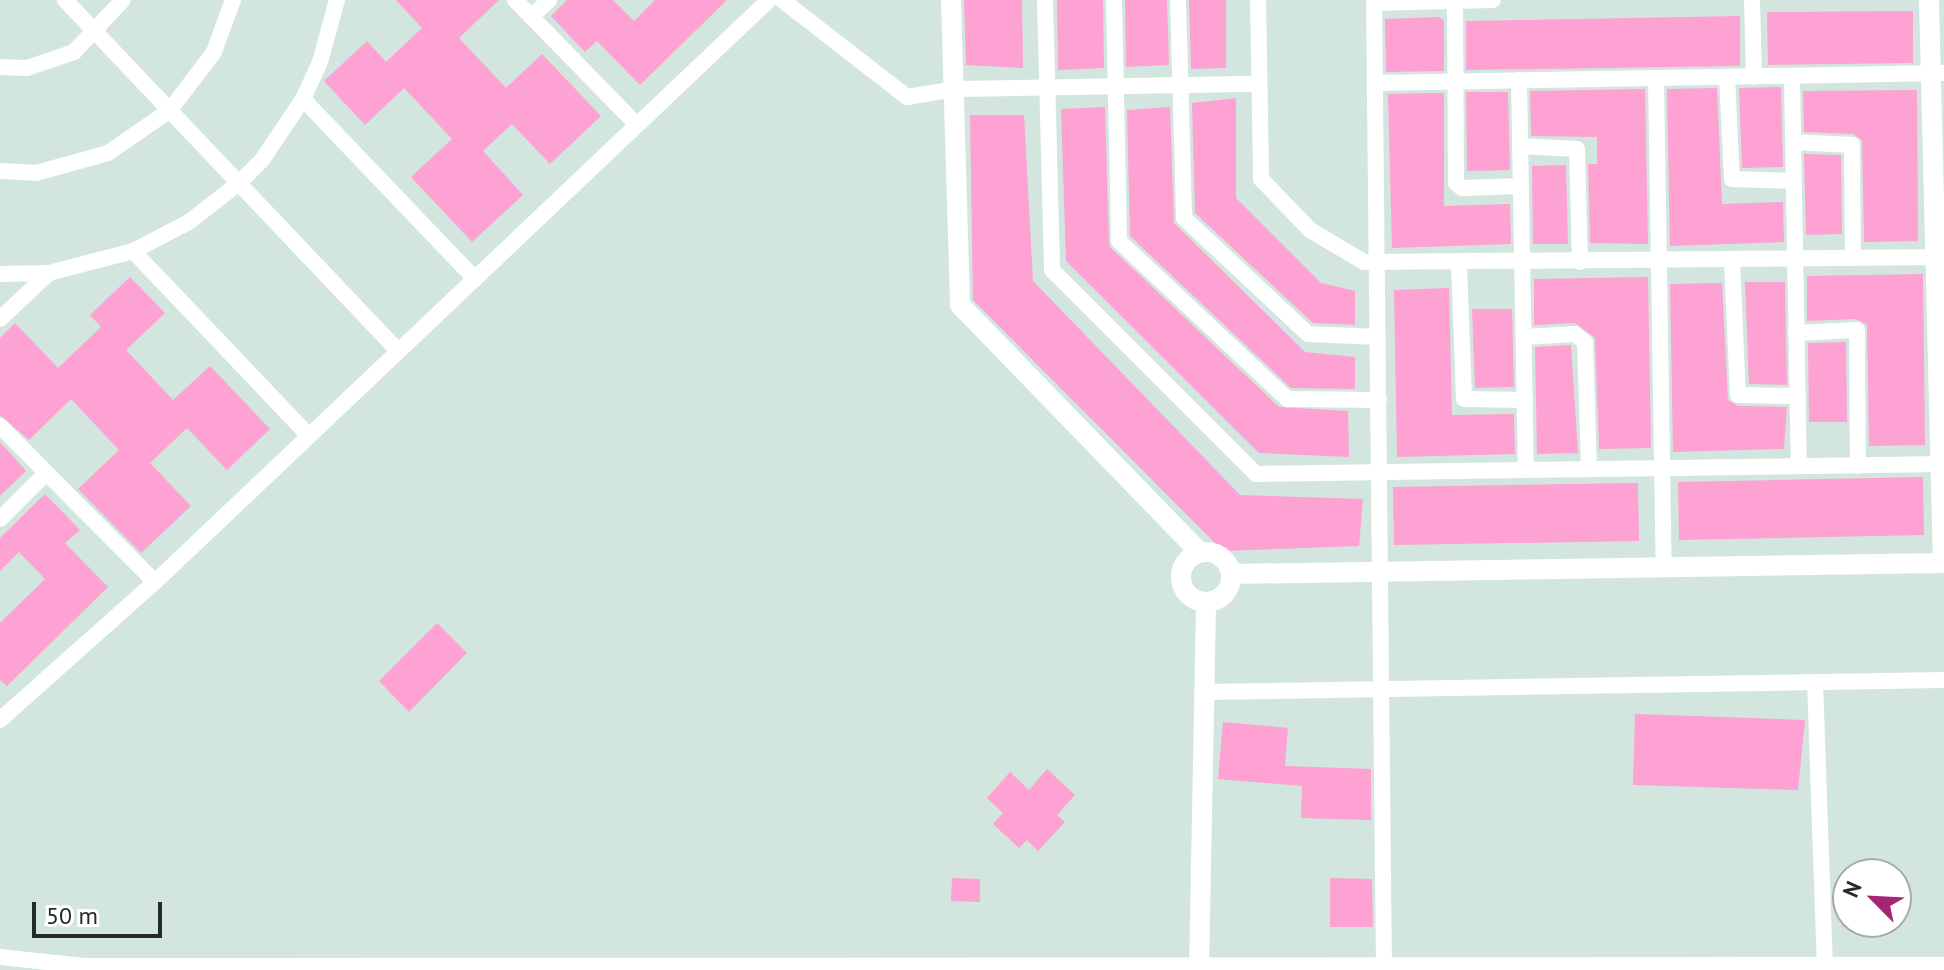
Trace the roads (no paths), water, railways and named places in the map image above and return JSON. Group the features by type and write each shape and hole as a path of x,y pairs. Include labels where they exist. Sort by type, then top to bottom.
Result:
{"street":[{"path":"65,0 398,351"},
{"path":"0,67 53,62 97,33 123,0"},
{"path":"0,171 36,173 108,153 170,110 214,52 233,0"},
{"path":"0,274 49,273 133,251 189,222 239,183 262,160 303,99 320,62 337,0"},
{"path":"515,0 637,125"},
{"path":"531,17 549,0"},
{"path":"0,720 155,582 769,0"},
{"path":"782,0 907,97 956,89 1256,84"},
{"path":"951,0 960,305 1200,553 1223,559 1231,574"},
{"path":"1045,0 1044,88 1050,261 1056,277 1256,474 1942,464"},
{"path":"1114,0 1113,86 1121,244 1287,399 1379,400"},
{"path":"1178,0 1177,85 1186,222 1308,334 1378,337"},
{"path":"1258,0 1256,84 1259,165 1266,188 1310,230 1352,257 1377,264 1940,257"},
{"path":"1455,0 1458,187 1521,186"},
{"path":"1384,968 1374,1 1493,0"},
{"path":"1752,0 1754,77"},
{"path":"1231,574 1944,563 1937,73 1929,0"},
{"path":"1375,83 1937,73"},
{"path":"1792,76 1799,466"},
{"path":"1727,77 1732,179 1794,181"},
{"path":"1656,78 1664,568"},
{"path":"1519,80 1526,470"},
{"path":"303,99 475,279"},
{"path":"1793,142 1852,145 1853,258"},
{"path":"1520,146 1577,149 1580,262"},
{"path":"133,251 309,436"},
{"path":"1732,260 1738,395 1798,396"},
{"path":"1459,263 1464,399 1525,400"},
{"path":"0,319 49,273"},
{"path":"1796,333 1857,330 1858,466"},
{"path":"1524,337 1575,334 1585,342 1589,469"},
{"path":"0,426 155,582"},
{"path":"0,519 46,473"},
{"path":"1200,553 1185,563 1181,580 1189,596 1206,602 1221,597 1231,574"},
{"path":"1199,968 1206,602"},
{"path":"1204,692 1944,680"},
{"path":"1815,682 1825,968"},
{"path":"0,957 84,968 1825,968 1944,965"}]}
